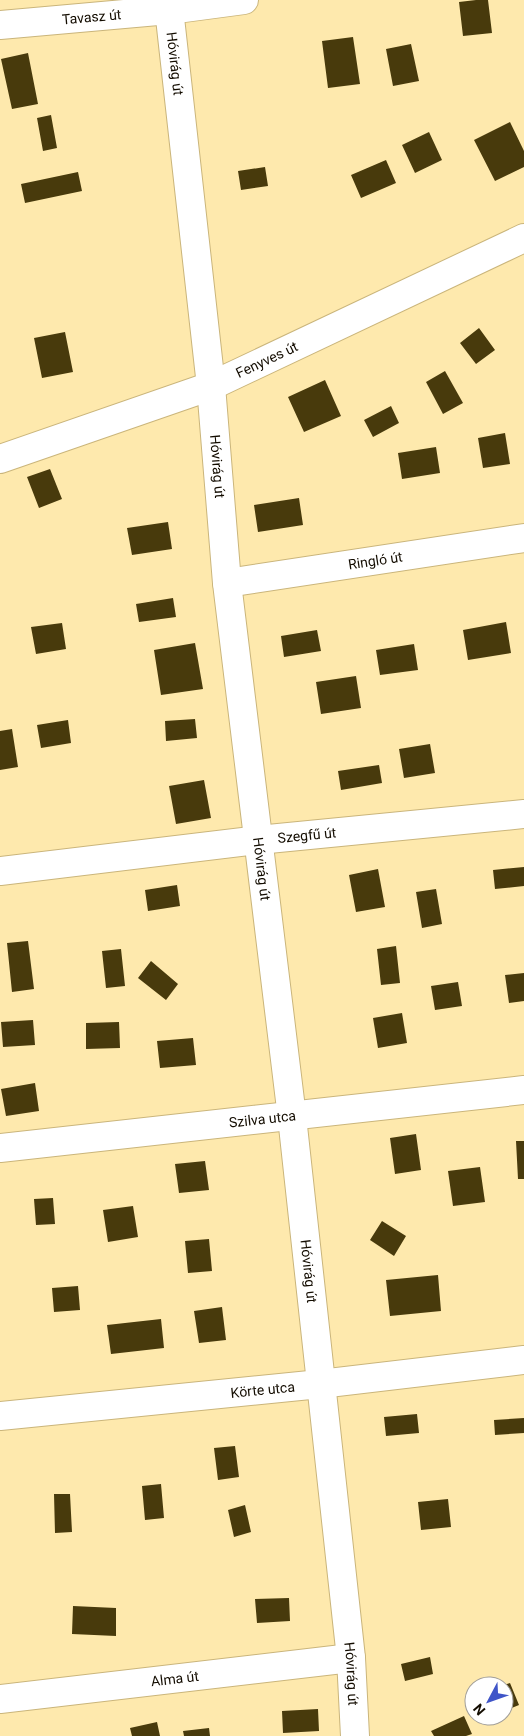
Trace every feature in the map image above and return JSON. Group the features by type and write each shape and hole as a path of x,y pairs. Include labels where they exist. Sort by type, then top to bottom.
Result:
{"street":[{"name":"Tavasz út","path":"0,25 169,5 244,0"},
{"name":"Hóvirág út","path":"169,5 210,386 227,583 292,1117 351,1658 355,1736"},
{"name":"Fenyves út","path":"0,459 210,386 524,238"},
{"name":"Ringló út","path":"227,583 524,538"},
{"name":"Szegfű út","path":"0,871 258,840 524,814"},
{"name":"Szilva utca","path":"0,1148 524,1090"},
{"name":"Körte utca","path":"0,1416 320,1384 524,1360"},
{"name":"Alma út","path":"0,1699 351,1658"}],"building":[{"path":"488,0 492,33 463,36 459,2"},
{"path":"353,37 360,84 328,88 322,41"},
{"path":"411,44 419,81 393,86 386,49"},
{"path":"28,53 38,104 12,109 1,59"},
{"path":"51,115 57,148 43,151 37,118"},
{"path":"510,122 524,151 524,167 495,181 474,140"},
{"path":"429,132 442,160 415,173 402,145"},
{"path":"386,160 396,183 361,198 351,175"},
{"path":"265,167 268,186 241,190 238,171"},
{"path":"78,172 82,191 25,203 21,184"},
{"path":"479,328 495,350 476,364 460,343"},
{"path":"65,332 73,372 42,378 34,338"},
{"path":"445,371 463,403 443,414 426,382"},
{"path":"325,380 341,416 304,432 288,397"},
{"path":"391,406 399,423 373,437 364,420"},
{"path":"505,433 510,464 483,468 478,438"},
{"path":"436,447 440,473 402,479 398,453"},
{"path":"50,469 62,499 39,508 27,477"},
{"path":"299,498 303,525 258,532 254,505"},
{"path":"168,522 172,549 132,555 127,528"},
{"path":"173,598 176,617 139,622 136,604"},
{"path":"506,622 511,653 468,660 463,630"},
{"path":"62,623 66,649 36,654 31,627"},
{"path":"317,630 321,651 284,657 281,636"},
{"path":"195,643 203,689 161,695 154,650"},
{"path":"414,644 418,670 380,675 376,650"},
{"path":"356,676 361,708 321,714 316,682"},
{"path":"195,719 197,738 166,741 165,721"},
{"path":"68,720 71,743 41,748 37,725"},
{"path":"12,729 18,767 0,770 0,731"},
{"path":"430,744 435,773 404,778 399,749"},
{"path":"379,765 382,783 341,790 338,771"},
{"path":"204,780 211,818 176,824 169,786"},
{"path":"524,867 524,886 495,889 493,870"},
{"path":"378,869 385,907 356,912 349,875"},
{"path":"177,885 180,906 148,911 145,890"},
{"path":"436,889 442,924 422,928 416,892"},
{"path":"28,941 34,989 12,992 7,943"},
{"path":"396,946 400,983 381,985 377,949"},
{"path":"121,949 125,986 106,988 102,951"},
{"path":"151,961 178,984 166,1000 138,978"},
{"path":"524,973 524,1001 509,1003 505,975"},
{"path":"458,982 462,1006 435,1010 431,986"},
{"path":"402,1013 407,1043 378,1048 373,1018"},
{"path":"33,1020 35,1045 3,1047 1,1022"},
{"path":"119,1022 120,1048 86,1049 86,1023"},
{"path":"193,1038 196,1065 160,1068 157,1041"},
{"path":"35,1083 39,1111 6,1116 1,1089"},
{"path":"416,1134 421,1170 395,1174 390,1138"},
{"path":"516,1141 524,1141 524,1179 518,1179"},
{"path":"205,1161 209,1190 179,1193 175,1164"},
{"path":"480,1167 485,1202 453,1206 448,1171"},
{"path":"53,1198 55,1224 36,1225 34,1199"},
{"path":"133,1206 138,1237 108,1242 103,1210"},
{"path":"382,1221 406,1236 394,1256 370,1240"},
{"path":"209,1239 212,1271 188,1273 185,1241"},
{"path":"438,1275 441,1311 390,1316 386,1280"},
{"path":"78,1286 80,1310 54,1312 52,1288"},
{"path":"222,1307 226,1340 199,1343 194,1311"},
{"path":"161,1319 164,1348 111,1354 107,1325"},
{"path":"417,1414 419,1433 386,1436 384,1417"},
{"path":"524,1418 524,1433 495,1435 494,1420"},
{"path":"235,1446 239,1477 218,1480 214,1448"},
{"path":"161,1484 164,1518 145,1520 142,1486"},
{"path":"54,1494 70,1494 72,1532 55,1533"},
{"path":"448,1499 451,1527 421,1530 418,1502"},
{"path":"245,1505 251,1532 234,1537 228,1510"},
{"path":"289,1598 290,1621 257,1623 255,1599"},
{"path":"73,1606 116,1608 116,1636 72,1634"},
{"path":"430,1657 433,1674 405,1681 401,1664"},
{"path":"514,1693 519,1705 514,1707"},
{"path":"318,1709 319,1731 283,1733 282,1711"},
{"path":"464,1716 464,1726 468,1726 472,1734 466,1736 434,1736 431,1731"},
{"path":"157,1722 160,1736 132,1736 130,1728"},
{"path":"209,1728 210,1736 184,1736 183,1731"}]}
